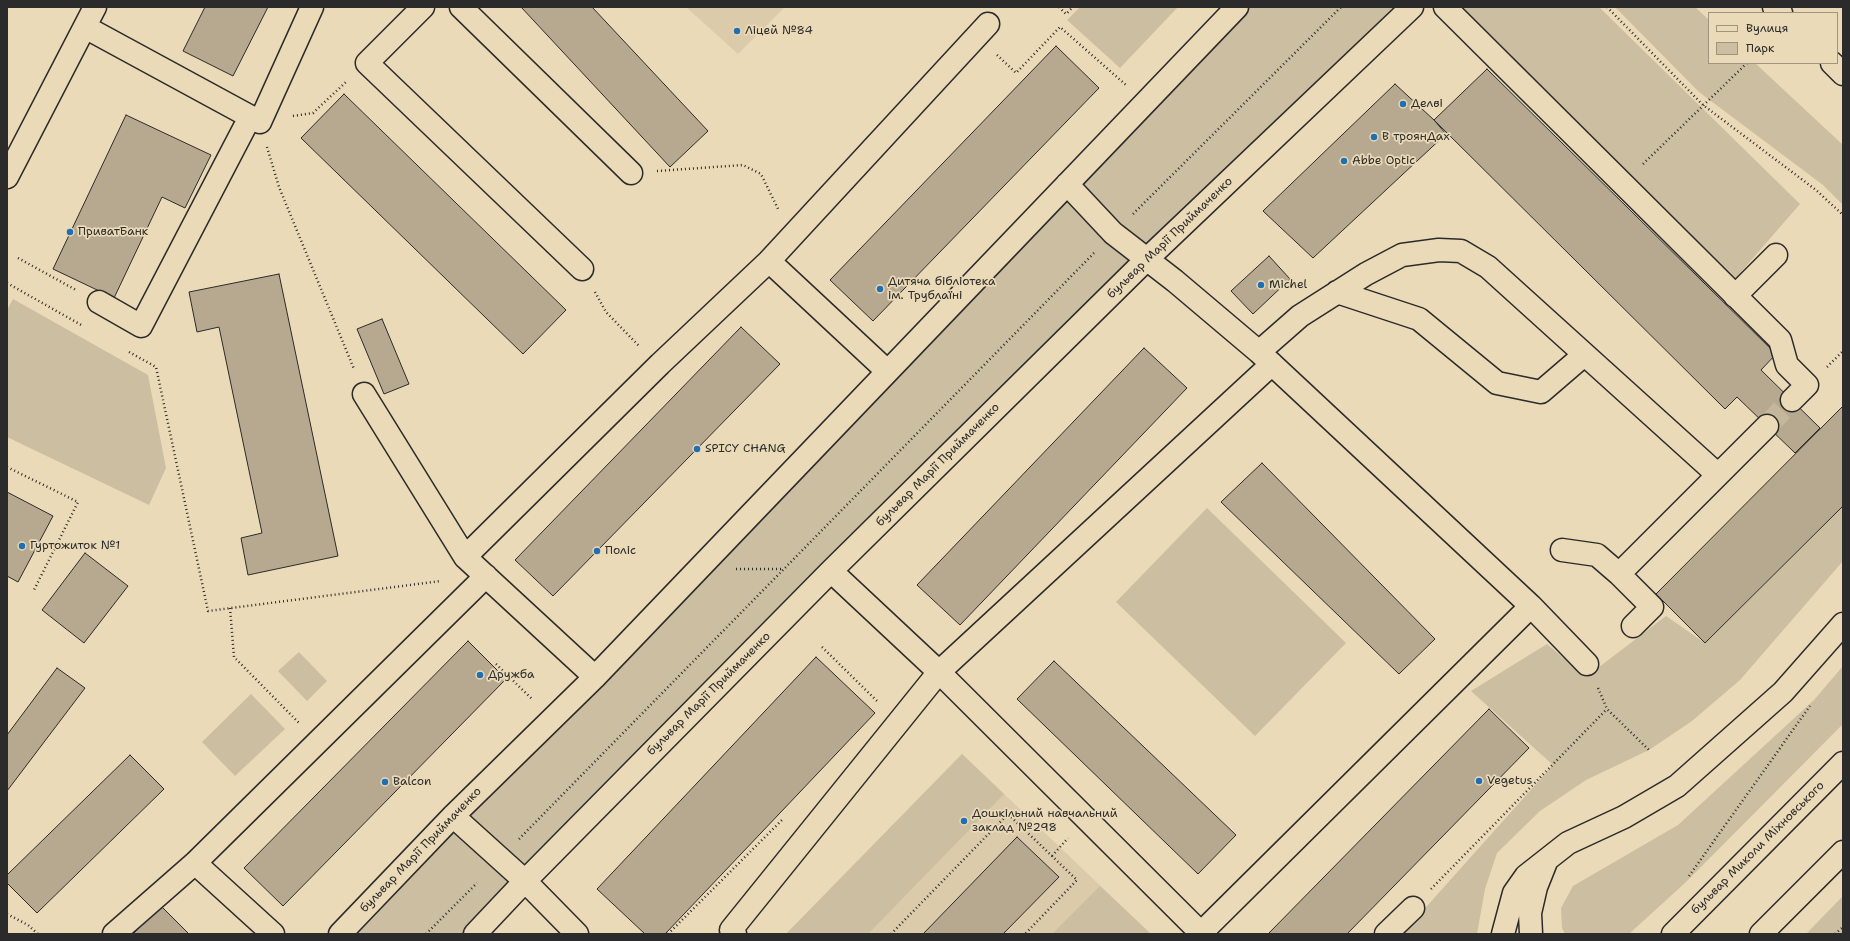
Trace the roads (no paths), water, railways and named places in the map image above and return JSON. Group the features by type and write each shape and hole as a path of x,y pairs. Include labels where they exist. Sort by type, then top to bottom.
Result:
{"main road":[{"path":"7,177 95,7"},
{"path":"99,302 141,326 255,120 312,7"},
{"path":"423,7 367,63 582,269"},
{"path":"461,7 631,173"},
{"name":"бульвар Марії Приймаченко","path":"340,934 453,816 595,677 1237,7"},
{"name":"бульвар Марії Приймаченко","path":"475,934 525,881 831,571 1146,260 1412,7"},
{"path":"1445,7 1780,340 1787,364 1808,385 1792,400"},
{"path":"85,27 255,120"},
{"path":"465,557 660,364 769,261 982,30"},
{"path":"1833,64 1843,74"},
{"path":"1067,184 1113,233 1175,281 1265,358 1531,606 1587,664"},
{"path":"735,934 731,930 939,672 1265,358 1300,316 1366,274 1402,255 1438,250 1461,251 1488,267 1718,474"},
{"path":"1735,296 1776,254"},
{"path":"769,261 887,371"},
{"path":"1337,292 1419,319 1497,383 1541,392 1584,355"},
{"path":"364,394 465,557 595,677"},
{"path":"1619,574 1767,426"},
{"path":"1562,550 1597,555 1619,574 1652,607 1633,626"},
{"path":"831,571 939,672 1201,934 1531,606"},
{"path":"114,934 195,863 486,576"},
{"path":"1503,934 1514,892 1526,876 1568,843 1624,817 1677,786 1783,692 1843,624"},
{"name":"бульвар Миколи Міхновського","path":"1673,934 1843,763"},
{"path":"453,816 525,881 577,934"},
{"path":"1761,934 1843,852"},
{"path":"1531,934 1530,913 1536,887 1547,859"},
{"path":"195,863 273,934"},
{"path":"1386,934 1413,908"}],"tunnel":[{"path":"1767,426 1792,400"}],"place":[{"name":"Ліцей №84","path":"737,31"},
{"name":"Делві","path":"1403,104"},
{"name":"В троянДах","path":"1374,137"},
{"name":"Abbe Optic","path":"1344,161"},
{"name":"ПриватБанк","path":"70,232"},
{"name":"Michel","path":"1261,285"},
{"name":"Дитяча бібліотека ім. Трублаїні","path":"880,289"},
{"name":"SPICY CHANG","path":"697,449"},
{"name":"Гуртожиток №1","path":"22,546"},
{"name":"Поліс","path":"597,551"},
{"name":"Дружба","path":"480,675"},
{"name":"Vegetus","path":"1479,781"},
{"name":"Balcon","path":"385,782"},
{"name":"Дошкільний навчальний заклад №298","path":"964,821"}]}
